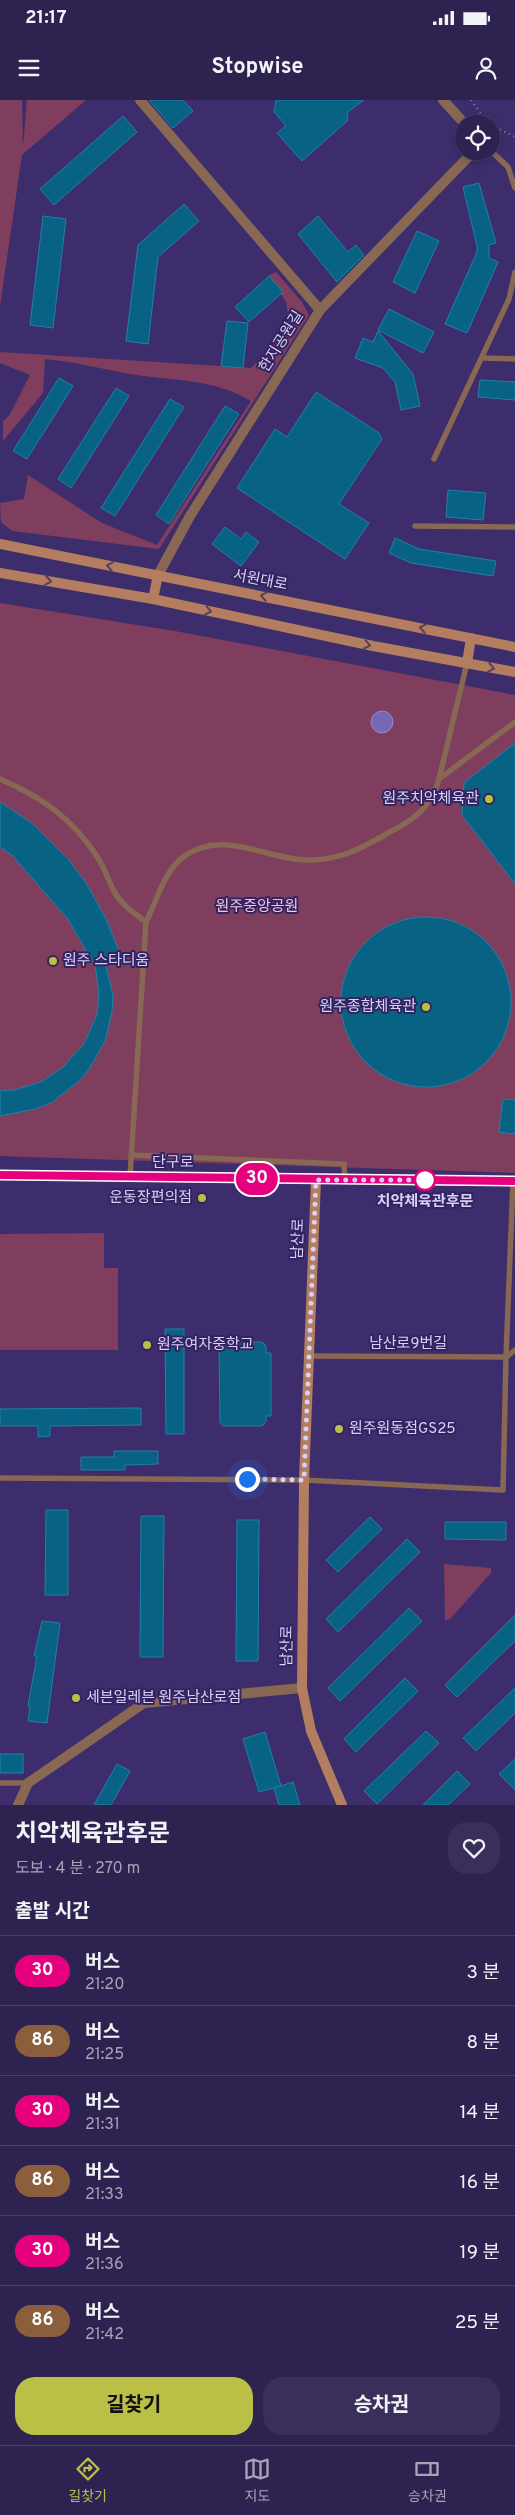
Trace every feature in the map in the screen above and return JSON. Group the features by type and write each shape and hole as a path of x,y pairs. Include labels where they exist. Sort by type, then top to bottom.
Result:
{"street":[{"name":"한지공원길","path":"140,100 320,310 190,516 158,575"},
{"path":"442,100 456,115"},
{"path":"320,310 465,160"},
{"name":"서원대로","path":"0,544 515,647"},
{"path":"0,573 153,599 373,646 515,672"},
{"path":"153,599 158,575"},
{"path":"467,663 471,638"},
{"name":"단구로","path":"0,1175 514,1181"},
{"name":"남산로","path":"316,1180 304,1480 302,1688 311,1731 342,1805"},
{"path":"18,1805 28,1783 144,1703 302,1688"}],"lane":[{"path":"500,159 508,167 515,188"},
{"path":"434,459 509,299 515,272"},
{"path":"482,358 515,359"},
{"path":"415,526 515,527"},
{"path":"130,1177 146,922 170,869 185,856 206,847 230,845 308,860 343,856 401,826 426,807 434,793 467,663"},
{"path":"439,779 515,722"},
{"path":"0,779 46,802 75,829 98,859 116,895 130,910 146,922"},
{"name":"단구로","path":"131,1154 344,1164 346,1180"},
{"path":"0,1478 304,1480 503,1490 506,1357 514,1181"},
{"path":"506,1357 515,1350"},
{"name":"남산로9번길","path":"310,1356 506,1357"},
{"path":"0,1783 28,1783"}],"path":[{"path":"471,100 483,115"},
{"path":"500,130 515,138"}],"green space":[{"path":"0,100 22,100 23,147 27,100 86,100 22,155 0,306"},
{"path":"276,272 302,302 309,315 159,549 12,531 1,522 0,503 24,499 28,475 102,523 157,545 251,401 223,388 195,382 136,375 45,359 43,393 3,441 3,421 9,416 30,375 0,363 0,352 251,368 265,354 289,320 286,302 269,275"},
{"name":"원주중앙공원","path":"0,603 175,631 515,695 515,1173 0,1156"},
{"path":"104,1233 104,1268 118,1268 118,1350 0,1350 0,1234"},
{"path":"444,1564 491,1568 491,1573 450,1619 445,1620"}],"shaded area":[{"path":"382,711 390,714 393,722 390,730 382,733 374,730 371,722 374,714"}],"building":[{"path":"149,100 183,100 193,111 173,128"},
{"path":"276,100 364,100 348,112 347,121 302,161 277,133 286,126 274,112"},
{"path":"123,116 137,132 54,205 40,189"},
{"path":"479,183 496,243 489,245 489,258 498,262 467,333 445,324 477,252 463,187"},
{"path":"184,204 199,221 158,257 148,344 126,341 138,245"},
{"path":"43,216 66,219 53,328 30,325"},
{"path":"318,216 348,252 356,245 364,255 337,282 298,234"},
{"path":"417,231 439,241 415,293 393,282"},
{"path":"269,276 283,292 249,322 235,307"},
{"path":"389,309 434,332 423,353 378,330"},
{"path":"227,321 248,323 243,368 221,366"},
{"path":"378,331 413,374 420,406 401,410 395,382 383,368 355,358 363,338 373,342"},
{"path":"59,378 73,386 27,459 13,451"},
{"path":"480,380 515,382 515,400 478,397"},
{"path":"116,388 129,396 71,488 58,479"},
{"path":"316,392 379,433 382,439 339,504 369,523 345,559 237,488 275,429 287,437"},
{"path":"170,399 184,407 115,516 101,508"},
{"path":"225,406 239,414 169,524 156,515"},
{"path":"448,490 486,493 483,520 446,517"},
{"path":"225,527 241,539 246,532 259,542 241,566 212,544"},
{"path":"395,538 419,549 496,561 493,576 411,563 389,553"},
{"name":"원주치악체육관","path":"515,743 515,884 462,815 464,783"},
{"path":"0,802 33,824 67,858 86,883 106,919 120,954 104,958 113,995 112,1012 105,1041 89,1069 79,1081 51,1103 35,1109 0,1116 0,1091 14,1090 41,1082 63,1067 84,1044 97,1015 99,993 95,965 67,918 12,855 0,847"},
{"name":"원주종합체육관","path":"418,917 434,917 459,923 480,936 492,948 505,969 511,1002 505,1035 492,1056 480,1068 459,1081 434,1087 418,1087 393,1081 372,1068 360,1056 347,1035 341,1010 341,994 347,969 360,948 372,936 393,923"},
{"path":"503,1099 515,1100 515,1134 499,1132"},
{"path":"165,1329 184,1329 184,1434 166,1434"},
{"path":"223,1342 262,1342 266,1346 266,1353 271,1353 271,1416 266,1416 266,1422 262,1426 223,1426 220,1422 219,1346"},
{"path":"141,1408 141,1425 50,1426 50,1436 38,1437 38,1426 0,1426 0,1409"},
{"path":"114,1451 158,1451 158,1464 125,1465 125,1470 81,1470 81,1457 114,1457"},
{"path":"46,1510 68,1510 68,1595 45,1595"},
{"path":"141,1516 164,1516 163,1657 140,1657"},
{"path":"370,1517 382,1529 338,1572 326,1560"},
{"path":"237,1520 259,1520 258,1661 236,1661"},
{"path":"445,1522 506,1522 506,1540 445,1539"},
{"path":"407,1539 420,1552 338,1632 326,1619"},
{"path":"409,1608 422,1621 340,1701 328,1688"},
{"path":"515,1615 515,1641 457,1697 445,1685"},
{"path":"42,1621 60,1623 47,1723 28,1721 30,1707 28,1706 37,1656 34,1656"},
{"path":"405,1678 418,1691 356,1752 344,1739"},
{"path":"515,1688 515,1713 476,1751 463,1738"},
{"path":"426,1731 439,1743 377,1804 364,1791"},
{"path":"265,1732 281,1786 259,1792 243,1739"},
{"path":"0,1754 23,1754 23,1773 0,1773"},
{"path":"515,1759 515,1790 499,1774"},
{"path":"117,1764 130,1771 111,1805 94,1805"},
{"path":"457,1771 470,1784 448,1805 423,1805"},
{"path":"293,1782 300,1805 279,1805 274,1788"}],"bus line":[{"name":"30","path":"0,1175 515,1181"}],"place":[{"name":"원주치악체육관","path":"489,799"},
{"name":"원주 스타디움","path":"53,961"},
{"name":"원주종합체육관","path":"426,1007"},
{"name":"치악체육관후문","path":"425,1180"},
{"name":"운동장편의점","path":"202,1198"},
{"name":"원주여자중학교","path":"147,1345"},
{"name":"원주원동점GS25","path":"339,1429"},
{"name":"세븐일레븐 원주남산로점","path":"76,1698"}],"route":[{"path":"247,1479 304,1480 316,1180 354,1180 433,1180 425,1180"}]}
